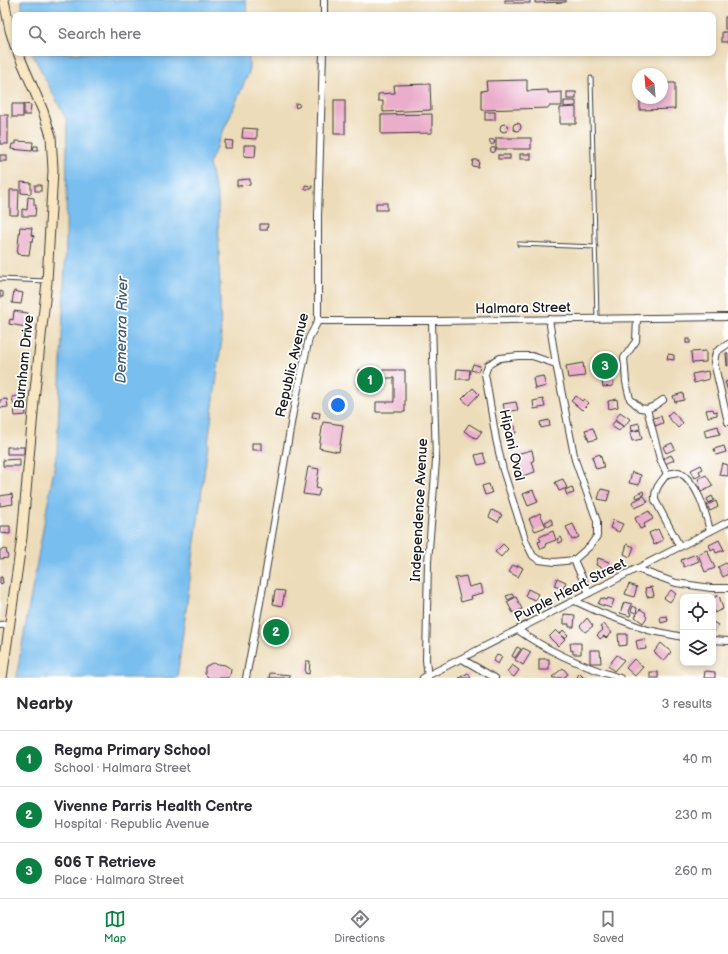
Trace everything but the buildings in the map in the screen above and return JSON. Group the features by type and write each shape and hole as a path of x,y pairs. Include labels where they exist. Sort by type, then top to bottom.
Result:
{"street":[{"path":"4,0 12,36"},
{"path":"324,0 324,12"},
{"name":"Burnham Drive","path":"2,678 4,624 22,537 35,390 47,282 53,170 51,136 43,111 19,56"},
{"name":"Republic Avenue","path":"246,678 293,412 309,338 318,321 318,216 323,56"},
{"name":"Halmara Street","path":"318,321 728,317"},
{"path":"637,318 636,341 624,358 626,382 630,399 640,408 646,409 663,400"},
{"path":"549,319 556,364 575,460 596,521 597,536 590,546 574,560 589,593"},
{"name":"Independence Avenue","path":"426,677 428,562 436,461 432,321"},
{"path":"728,343 716,352 714,362 728,422"},
{"name":"Hipani Oval","path":"556,364 532,356 500,358 488,365 485,374 503,470 526,542 533,556 540,560 555,562 574,560"},
{"path":"646,409 660,459 667,474"},
{"path":"680,546 655,500 654,492 667,474 679,472 686,476 697,492 710,531"},
{"name":"Purple Heart Street","path":"426,677 728,522"},
{"path":"637,569 676,583 712,588 728,588"},
{"path":"575,600 599,612 648,630 680,636"},
{"path":"518,630 532,640 590,667 620,678"},
{"path":"716,640 728,641"},
{"path":"462,659 495,678"}],"lane":[{"path":"591,78 597,318"},
{"path":"519,244 596,247"},
{"path":"0,279 47,282"}],"water":[{"path":"22,0 246,0 247,12 22,12"},
{"name":"Demerara River","path":"34,56 249,56 249,72 209,164 218,199 221,346 177,678 16,678 57,452 66,243 67,121"}],"place":[{"name":"606 T Retrieve","path":"605,366"},
{"name":"Regma Primary School","path":"370,380"},
{"name":"Vivenne Parris Health Centre","path":"276,632"}]}
